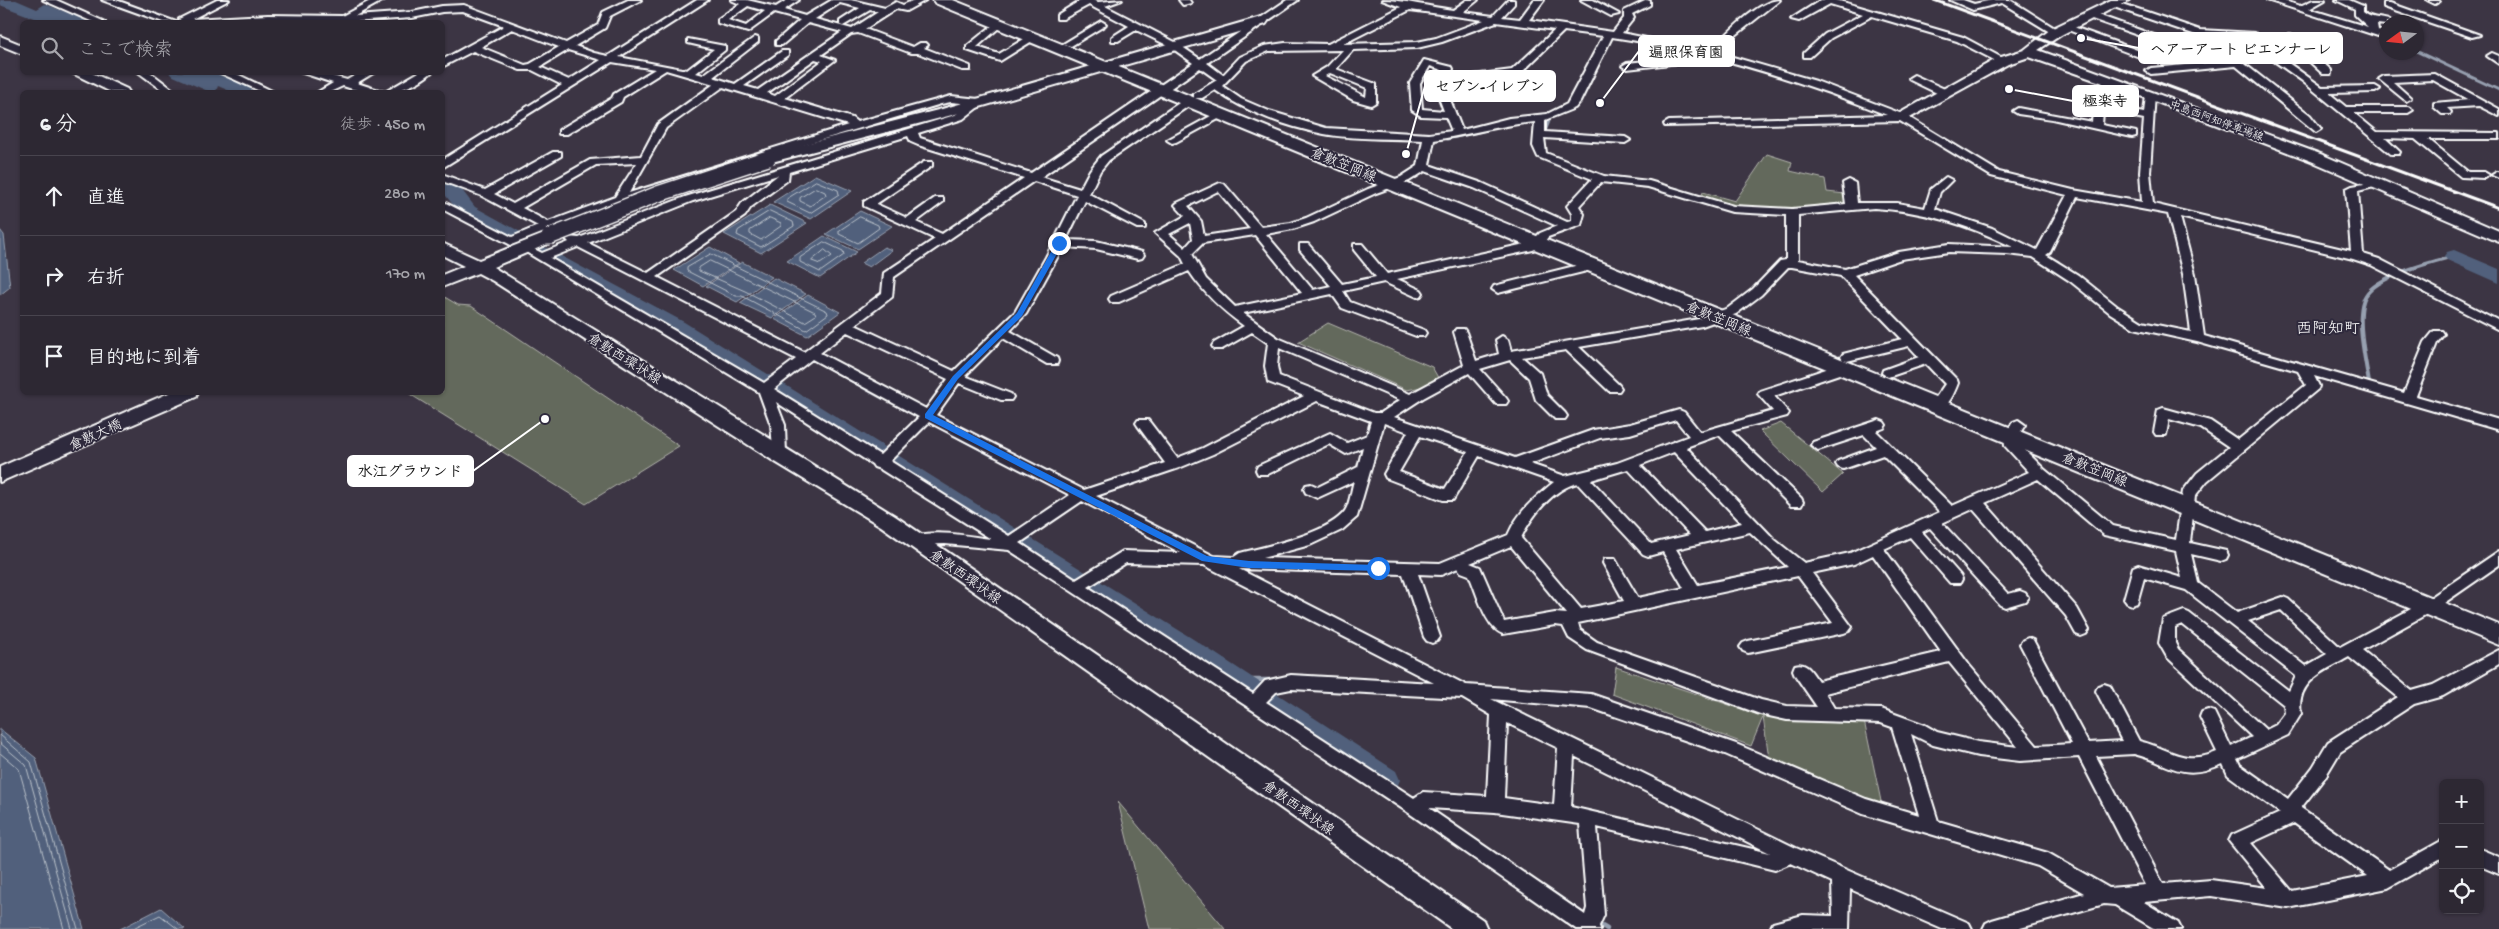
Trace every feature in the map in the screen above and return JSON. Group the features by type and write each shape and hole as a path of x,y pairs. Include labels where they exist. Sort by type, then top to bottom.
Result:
{"main road":[{"name":"倉敷笠岡線","path":"940,0 1032,38 1193,98 1540,239 1732,311 1845,363 1888,373 1942,401"},
{"name":"倉敷笠岡線","path":"959,0 1068,44 1111,66"},
{"path":"1901,117 2003,61 2032,52 2031,49 2061,29 2089,14 2118,2"},
{"path":"445,281 480,266 544,247 658,194 768,158 980,103 1261,21"},
{"path":"0,40 20,49"},
{"name":"中島西阿知停車場線","path":"2032,52 2039,58 2151,95 2378,183 2499,237"},
{"path":"84,75 118,90"},
{"name":"倉敷笠岡線","path":"1193,98 1220,114 1399,182"},
{"name":"倉敷笠岡線","path":"1540,239 1591,266 1713,316 1845,363 1942,401 2436,602 2499,635"},
{"name":"倉敷西環状線","path":"445,249 480,266 779,455 888,521 1474,929"},
{"name":"倉敷大橋","path":"0,475 182,395"},
{"name":"倉敷笠岡線","path":"2436,602 2499,620"}],"street":[{"path":"48,0 95,20"},
{"path":"106,0 165,20"},
{"path":"182,20 224,0"},
{"path":"340,20 379,0"},
{"path":"473,47 524,68 533,67 602,26 606,14 636,0"},
{"path":"736,0 807,20 850,28 914,51 920,47 966,68"},
{"path":"747,4 721,21 748,29 775,10 794,0"},
{"path":"779,43 807,20 839,0 884,11"},
{"path":"758,95 850,28 896,6 903,9 921,0"},
{"path":"1060,17 1090,2 1117,0"},
{"path":"769,386 888,294 888,276 1292,0"},
{"path":"1387,0 1409,7 1612,34 1712,54 1812,83 1901,117 1995,174 2074,193 2148,206 2357,256 2499,326"},
{"path":"1455,13 1473,0"},
{"path":"1523,22 1539,0"},
{"path":"1586,0 1614,14"},
{"path":"1712,54 1733,33 1775,0"},
{"path":"1796,19 1827,0 1960,39 2003,61"},
{"path":"1955,0 1973,7 2004,0 2061,29 2150,58 2221,50"},
{"path":"2272,0 2378,33 2358,14 2360,8 2341,0"},
{"path":"2301,8 2320,0"},
{"path":"445,163 699,1"},
{"path":"1090,2 1137,25 1175,47 1200,63 1237,101 1265,113 1325,131 1429,138 1458,134 1493,124 1540,119 1562,112 1576,100 1612,34 1629,18 1627,13 1647,3"},
{"path":"884,460 925,419 955,377 1020,314 1059,243 1095,170 1106,158 1219,82 1243,59 1266,48 1285,46 1350,48 1416,45 1439,40 1496,19 1511,2"},
{"path":"2118,2 2199,32 2252,35 2277,59 2346,110 2394,152"},
{"path":"2388,5 2475,35"},
{"path":"850,28 868,7"},
{"path":"1330,47 1409,7"},
{"path":"222,20 258,18 340,20 412,15 464,8 592,56 665,67 848,120 856,126"},
{"path":"1807,55 1828,36 1871,13"},
{"path":"2089,14 2196,52"},
{"path":"2367,21 2379,22"},
{"path":"998,24 970,48 1000,58 1032,38"},
{"path":"1068,44 1101,24"},
{"path":"445,62 513,25"},
{"path":"1115,39 1137,25"},
{"path":"1442,82 1515,73 1562,28"},
{"path":"2199,32 2306,117 2316,129"},
{"path":"2288,37 2327,72"},
{"path":"704,79 755,40"},
{"path":"688,74 722,48 691,41"},
{"path":"1330,70 1372,86 1371,102 1357,98 1317,76 1330,70 1350,48"},
{"path":"735,88 785,53"},
{"path":"776,100 830,60 814,56"},
{"path":"1627,66 1685,60"},
{"path":"1450,114 1421,112 1417,110 1415,83 1427,62 1448,69 1440,87 1458,134"},
{"path":"2151,72 2239,64"},
{"path":"533,67 569,84"},
{"path":"564,132 617,100 618,96 665,67"},
{"path":"147,75 168,90"},
{"path":"230,75 264,90"},
{"path":"237,78 242,75"},
{"path":"316,75 330,79 344,79 359,75"},
{"path":"394,90 421,75"},
{"path":"2406,98 2384,79 2435,77 2499,113"},
{"path":"1914,78 1945,93"},
{"path":"326,90 344,79"},
{"path":"344,79 374,90"},
{"path":"2091,126 2097,124 2099,102 2106,96 2108,80"},
{"path":"619,200 662,126 720,84"},
{"path":"2318,90 2374,89"},
{"path":"2148,206 2145,172 2151,95"},
{"path":"544,247 619,200 751,156 946,99 980,103"},
{"path":"544,247 577,242 688,199 762,175 959,117 980,103"},
{"path":"2446,112 2438,105 2482,103"},
{"path":"2098,107 2149,117"},
{"path":"2346,110 2408,110"},
{"path":"2018,111 2052,116 2132,134"},
{"path":"1172,140 1220,114"},
{"path":"1669,124 1848,121 1901,117"},
{"path":"1540,119 1541,125 1537,144 1546,158 1599,178 1649,184 1732,209 1792,212 1852,206 1897,206 1929,212 1988,230 2036,254 2074,278 2114,310 2138,325 2198,338 2499,425"},
{"path":"912,131 915,140 922,143 1032,176 1083,194 1141,226"},
{"path":"1539,135 1625,140"},
{"path":"2375,135 2499,136"},
{"path":"2417,135 2465,175 2484,175"},
{"path":"1186,254 1199,240 1293,226 1399,182 1423,167 1429,138"},
{"path":"488,193 557,154"},
{"path":"751,156 762,175"},
{"path":"517,206 594,162 644,159"},
{"path":"928,164 868,204 942,238"},
{"path":"1423,167 1449,174 1491,192 1505,195 1566,226"},
{"path":"650,277 741,214 746,205 784,178 783,169"},
{"path":"445,178 488,193 517,206 544,247"},
{"path":"1231,312 1529,247 1540,239 1576,223 1578,214 1573,206 1599,178"},
{"path":"1929,212 1936,191 1946,180"},
{"path":"1849,183 1852,206"},
{"path":"2357,256 2352,189 2378,183"},
{"path":"1199,240 1192,218 1181,204 1220,186 1310,294"},
{"path":"1213,561 1305,540 1337,526 1352,513 1373,438 1381,419 1471,367 1509,356 1702,322 1713,316 1732,311 1757,292 1784,264 1792,262 1846,273 1858,271 1899,256 1949,248 2007,250 2036,254 2044,252 2074,193"},
{"path":"909,222 939,200"},
{"path":"445,206 511,241 518,238 544,247 769,386 1259,699 1591,924 1596,908 1588,817"},
{"path":"1792,212 1792,262"},
{"path":"2173,212 2186,255 2195,303 2198,338"},
{"path":"1192,218 1161,233 1186,254 1191,266 1219,301 1231,312 1274,341 1412,400"},
{"path":"544,247 577,242 650,277 808,355 925,419 1078,497 1213,561 1223,570 1464,691 1499,712 1790,854 1963,929"},
{"path":"1059,243 1096,245 1138,255"},
{"path":"1304,247 1337,288 1346,305 1420,332"},
{"path":"1358,247 1384,278 1417,292"},
{"path":"1114,299 1191,266"},
{"path":"1498,289 1591,266"},
{"path":"1846,273 1952,383 1942,401"},
{"path":"846,326 955,377 1006,397"},
{"path":"1218,346 1252,327"},
{"path":"1002,332 1052,361"},
{"path":"1460,332 1471,367 1501,401"},
{"path":"2408,399 2431,342 2438,334"},
{"path":"1502,340 1509,356 1535,376 1540,397 1560,416"},
{"path":"1274,341 1271,366 1273,379 1315,396 1476,452 1517,463 1565,481"},
{"path":"1081,584 1123,557 1409,572 1463,565 1513,539 1521,522 1533,508 1565,481 1630,463 1721,430 1782,413 1764,394 1845,363 1912,341"},
{"path":"1570,346 1614,388"},
{"path":"1888,373 1928,358"},
{"path":"2191,586 2182,546 2187,500 2202,478 2313,386 2304,370"},
{"path":"769,386 778,425 779,455"},
{"path":"916,541 945,539 1000,547 1014,541 1078,497 1174,465 1315,396"},
{"path":"2161,432 2163,413 2205,424 2239,447"},
{"path":"1517,463 1598,433 1630,430 1678,416 1698,438"},
{"path":"1143,423 1174,465"},
{"path":"1818,445 1879,425"},
{"path":"1416,430 1391,474 1448,496 1476,452"},
{"path":"1721,430 1796,502"},
{"path":"1866,430 1950,513"},
{"path":"2014,430 2012,446 2039,473 2110,531 2221,555"},
{"path":"1264,470 1330,438 1346,449 1373,438"},
{"path":"1677,446 1770,544 1802,570 1844,627 1748,646"},
{"path":"1843,464 1885,449"},
{"path":"1630,463 1702,538"},
{"path":"1311,489 1317,493 1364,470"},
{"path":"1463,565 1475,572 1500,625 1573,618 1854,558 1875,546 2039,473"},
{"path":"1579,476 1648,550 1753,526"},
{"path":"1975,501 2072,612 2081,630"},
{"path":"1932,521 2005,601 2020,597"},
{"path":"1912,530 1955,579"},
{"path":"1513,539 1573,618 1574,634 1592,646 1760,707 1787,713 1881,716 1933,738 1978,749 2020,754 2134,747 2154,752 2180,765 2203,765 2282,730 2293,714 2292,702 2305,674 2436,602 2499,557"},
{"path":"1667,546 1695,593"},
{"path":"1875,546 1953,655 1997,712 2032,753"},
{"path":"1610,564 1634,605"},
{"path":"2132,599 2138,571 2191,586 2305,674"},
{"path":"1409,572 1432,637"},
{"path":"2234,620 2283,603 2344,652 2410,698"},
{"path":"2264,738 2172,653 2167,643 2168,623 2184,617 2292,702"},
{"path":"2028,644 2158,892"},
{"path":"1814,689 1953,655"},
{"path":"2288,900 2238,841 2288,817 2289,810 2319,772 2334,747 2410,698 2437,691 2499,656"},
{"path":"1801,670 1830,715"},
{"path":"1259,699 1272,686 1291,682 1573,698 1599,703 1730,749 1864,806 1930,824 2042,859 2172,929"},
{"path":"2104,691 2134,747"},
{"path":"1495,804 1499,712"},
{"path":"2208,717 2234,770 2388,880"},
{"path":"1898,723 1930,824"},
{"path":"1562,813 1566,745"},
{"path":"1418,805 1495,804 1588,817 1775,862 1790,854"},
{"path":"1992,929 2039,913 2110,896 2211,888 2288,900 2388,880 2439,850"},
{"path":"2484,859 2499,866"},
{"path":"1779,929 1803,924 1842,925 1842,877"}],"green space":[{"path":"1767,154 1792,162 1790,171 1825,179 1827,192 1845,194 1846,204 1797,210 1740,207 1701,197 1703,192 1735,201"},
{"path":"445,297 458,305 471,306 679,446 586,504 411,395 445,395"},
{"path":"1328,323 1432,367 1441,383 1407,390 1298,342"},
{"path":"1781,423 1843,474 1823,492 1760,431"},
{"path":"1616,667 1762,716 1761,705 1863,716 1882,806 1769,758 1763,717 1751,746 1612,694"},
{"path":"1118,802 1225,929 1149,929"}],"water":[{"path":"815,175 852,191 811,219 773,202"},
{"path":"770,205 807,223 761,253 724,234"},
{"path":"860,211 892,226 858,249 826,234"},
{"path":"0,230 4,235 10,287 0,295"},
{"path":"824,236 857,252 820,278 787,261"},
{"path":"710,247 739,263 703,286 674,270"},
{"path":"884,247 892,250 869,267 861,263"},
{"path":"742,262 772,277 737,302 706,286"},
{"path":"774,278 806,294 772,318 740,303"},
{"path":"808,295 840,312 807,336 774,319"},
{"path":"0,729 36,758 84,929 0,929"},
{"path":"161,908 185,929 120,929"}],"waterway":[{"path":"2,0 52,20"},
{"path":"2266,0 2283,5"},
{"path":"45,9 73,20"},
{"path":"2424,55 2499,90"},
{"path":"184,75 210,87"},
{"path":"205,75 240,90"},
{"path":"1524,123 1549,121 1544,134"},
{"path":"1447,139 1491,129"},
{"path":"1621,178 1651,182"},
{"path":"445,184 452,189 468,211 519,239"},
{"path":"1663,185 1680,190"},
{"path":"496,195 540,218"},
{"path":"1897,203 1929,209"},
{"path":"537,249 677,327 764,381 1184,646 1386,780"},
{"path":"2044,255 2058,262"},
{"path":"2364,382 2369,383 2361,325 2361,313 2366,295 2382,281 2394,275 2454,256"},
{"path":"2454,256 2499,277"},
{"path":"747,323 803,352"},
{"path":"808,356 883,398"},
{"path":"960,438 994,456"},
{"path":"1468,564 1491,554"},
{"path":"1442,574 1462,567"},
{"path":"1235,680 1273,680"},
{"path":"1550,891 1589,918"},
{"path":"1597,923 1607,929"}],"railway":[{"path":"1934,0 2499,208"}],"place":[{"name":"ヘアーアート ビエンナーレ","path":"2081,38"},
{"name":"極楽寺","path":"2009,89"},
{"name":"遍照保育園","path":"1600,103"},
{"name":"セブン-イレブン","path":"1406,154"},
{"name":"水江グラウンド","path":"545,419"}],"district":[{"name":"西阿知町","path":"2328,327"}],"route":[{"path":"1059,243 1020,314 955,377 928,416 1212,562 1329,568 1378,568"}]}
